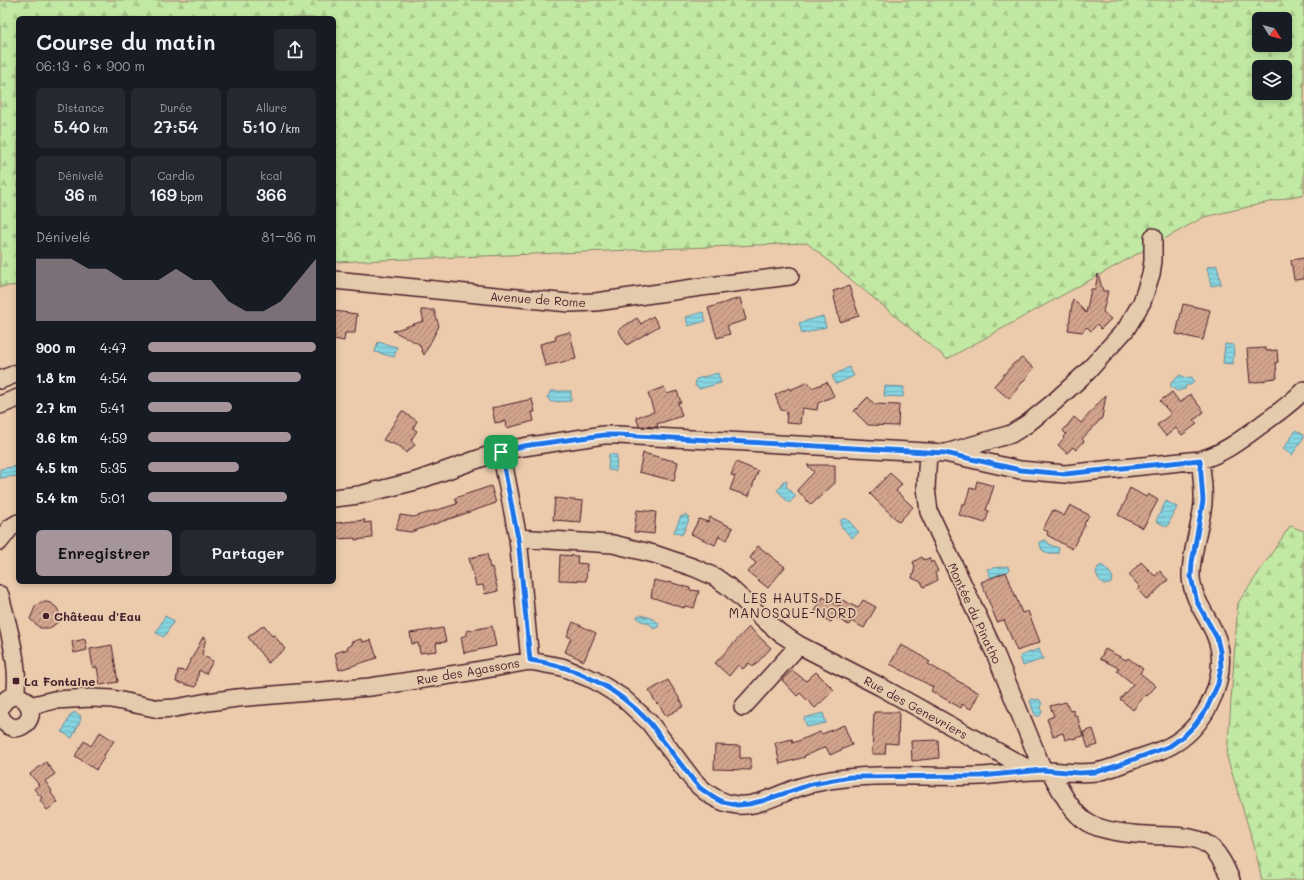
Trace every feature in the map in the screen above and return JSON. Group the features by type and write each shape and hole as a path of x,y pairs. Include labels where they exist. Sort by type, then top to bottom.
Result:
{"street":[{"path":"945,453 1011,434 1027,424 1048,407 1087,372 1126,329 1142,302 1151,274 1153,261 1153,236"},
{"name":"Avenue de Rome","path":"336,280 569,303 596,302 790,276"},
{"path":"0,380 16,374"},
{"path":"336,498 359,495 416,481 523,446 592,436 618,435 945,453 1020,470 1065,474 1200,460 1216,455 1235,444 1282,410 1304,390"},
{"path":"0,405 16,399"},
{"path":"501,452 518,538 530,660"},
{"name":"Montée du Pinatho","path":"928,452 926,488 929,512 995,653 1042,771 1078,815 1087,822 1114,831 1179,837 1206,843 1217,853 1231,880"},
{"name":"Rue des Agassons","path":"30,706 54,700 91,698 112,699 159,709 175,708 237,698 370,687 464,673 530,660 562,667 580,674 594,680 623,698 649,722 700,788 723,802 737,805 762,801 812,784 850,777 981,776 1042,771 1079,773 1096,772 1170,746 1185,735 1195,725 1206,710 1218,684 1221,667 1217,638 1197,602 1191,577 1192,562 1203,501 1200,460"},
{"path":"0,541 10,528 16,524"},
{"name":"Rue des Genevriers","path":"518,538 613,544 654,554 695,568 715,577 729,587 766,622 799,645 1042,771"},
{"path":"0,595 13,654 16,674 16,696"},
{"path":"743,707 799,645"},
{"path":"16,696 22,698 30,706 30,716 24,725 14,728 9,726 0,716 4,701 9,697 16,696"}],"green space":[{"path":"0,0 1304,0 1304,194 1204,217 947,359 807,243 336,262 336,16 16,16 16,285 0,287"},
{"path":"1290,526 1304,531 1304,880 1262,880 1254,845 1227,757 1238,603"}],"water":[{"path":"1217,265 1221,284 1211,286 1207,267"},
{"path":"703,312 706,321 688,326 686,317"},
{"path":"823,316 826,327 802,334 799,323"},
{"path":"378,342 397,347 394,357 375,352"},
{"path":"1225,344 1234,345 1233,364 1223,363"},
{"path":"849,367 854,376 836,384 832,376"},
{"path":"718,373 721,383 699,389 695,386 696,379"},
{"path":"1180,375 1186,378 1192,377 1194,382 1191,385 1186,385 1185,389 1177,391 1171,387 1171,383"},
{"path":"885,386 904,387 903,397 884,396"},
{"path":"550,391 571,391 571,401 551,402 547,397"},
{"path":"1296,430 1304,435 1304,437 1292,455 1283,449"},
{"path":"609,454 617,455 616,471 608,470"},
{"path":"16,466 16,476 0,478 0,469"},
{"path":"783,481 787,481 786,486 796,496 789,503 777,490 782,486"},
{"path":"1166,501 1177,507 1167,527 1156,521"},
{"path":"685,514 689,517 687,519 689,520 682,535 674,532 681,516 684,517"},
{"path":"842,519 847,519 859,532 852,538 840,525"},
{"path":"1046,540 1050,545 1059,548 1058,553 1049,554 1042,550 1039,542"},
{"path":"1102,565 1113,578 1111,583 1106,585 1098,578 1096,573 1098,567"},
{"path":"1008,566 1009,571 991,578 987,569"},
{"path":"641,615 651,618 659,623 658,627 654,629 650,624 639,620 637,616"},
{"path":"165,616 174,621 164,637 156,633"},
{"path":"1039,649 1043,659 1023,666 1020,656"},
{"path":"1032,699 1039,699 1042,704 1042,712 1040,716 1036,716 1034,713 1030,701"},
{"path":"74,712 81,716 81,719 72,738 62,732 71,714"},
{"path":"823,713 826,723 807,727 804,718"}],"building":[{"path":"1304,258 1304,279 1294,280 1291,260"},
{"path":"1098,274 1103,291 1108,291 1103,312 1111,319 1101,329 1097,324 1091,331 1087,327 1082,332 1068,330 1073,299 1086,313 1091,289 1095,289"},
{"path":"849,286 859,316 840,322 833,291"},
{"path":"740,298 746,320 727,326 730,334 717,338 708,308"},
{"path":"1183,304 1210,310 1203,340 1176,334"},
{"path":"421,310 434,310 439,326 424,355 419,344 393,331 423,321 424,322"},
{"path":"336,311 357,314 355,333 345,333 344,341 336,339"},
{"path":"653,316 659,326 627,345 618,330 637,318 641,324"},
{"path":"570,332 576,359 545,366 540,344 556,340 555,336"},
{"path":"1266,348 1266,351 1277,350 1277,378 1250,383 1247,349"},
{"path":"1022,358 1034,368 1009,399 994,386 1013,364"},
{"path":"808,382 812,388 827,382 834,396 818,403 817,410 802,408 800,424 786,423 787,411 781,410 775,395 789,388 790,390"},
{"path":"664,387 667,394 677,391 681,402 678,403 682,416 657,424 658,427 639,426 636,417 654,412 648,393"},
{"path":"1172,392 1180,403 1190,394 1204,412 1194,420 1197,424 1182,435 1176,428 1166,436 1157,425 1171,414 1160,401"},
{"path":"1106,395 1102,418 1082,439 1084,441 1076,450 1073,447 1067,453 1058,445 1066,434 1063,431 1074,417 1081,423"},
{"path":"868,397 874,404 899,405 898,426 868,425 854,411"},
{"path":"532,399 535,412 532,412 534,421 507,428 506,421 495,423 492,408"},
{"path":"402,411 417,421 413,428 417,431 411,440 415,445 406,453 401,447 383,440"},
{"path":"643,453 678,462 674,481 639,472"},
{"path":"736,462 758,471 749,496 730,490 735,476 731,475"},
{"path":"807,465 835,465 835,483 811,505 797,490 814,472"},
{"path":"890,473 902,484 896,491 913,507 899,522 870,494"},
{"path":"977,481 994,486 986,510 989,511 985,523 959,515 962,504 965,504 970,488 975,489"},
{"path":"491,486 496,503 411,532 396,530 400,515 414,517 457,504 455,498"},
{"path":"1130,488 1146,497 1148,494 1158,500 1143,528 1118,515 1126,500 1125,499"},
{"path":"555,498 583,501 581,522 553,520"},
{"path":"1070,505 1089,515 1072,549 1047,535 1048,532 1043,529 1053,510 1064,516"},
{"path":"637,510 656,512 654,534 634,532"},
{"path":"710,517 733,528 727,540 719,536 715,545 691,534 699,519 708,522"},
{"path":"365,520 364,523 371,522 372,538 355,540 355,538 337,539 336,523"},
{"path":"758,546 785,567 768,588 748,572 756,563 750,558"},
{"path":"487,554 498,591 485,594 483,585 476,586 469,558"},
{"path":"560,555 578,556 577,563 587,564 586,581 559,580"},
{"path":"922,557 924,560 929,558 931,563 933,561 938,571 935,573 938,580 924,587 921,582 912,578 915,567 913,562"},
{"path":"1141,562 1155,576 1160,571 1168,580 1147,600 1138,590 1140,587 1129,575"},
{"path":"1006,572 1022,613 1028,611 1040,642 1017,651 1004,620 997,622 981,582"},
{"path":"654,580 669,582 690,588 690,590 699,591 694,608 685,606 684,608 651,597"},
{"path":"823,597 839,606 842,600 858,608 863,600 876,607 864,628 851,621 849,625 834,617 831,622 814,613"},
{"name":"Château d'Eau","path":"41,602 51,603 59,612 58,622 50,628 40,628 30,619 35,607"},
{"path":"573,622 596,633 584,661 565,652 571,638 567,636"},
{"path":"264,625 272,636 274,635 285,649 268,663 248,637"},
{"path":"492,626 496,646 464,653 461,637 467,635 467,631"},
{"path":"749,627 771,648 753,667 749,663 743,669 738,665 729,676 715,663"},
{"path":"443,628 446,642 436,643 437,651 420,653 418,643 412,644 410,633"},
{"path":"203,637 206,638 202,655 213,661 206,674 199,670 196,687 176,682 178,670 185,671"},
{"path":"85,639 87,650 74,653 72,642"},
{"path":"361,639 362,642 371,640 377,658 339,670 335,653 348,649 347,647 352,645 351,642"},
{"path":"112,645 118,682 100,685 97,667 93,668 90,649"},
{"path":"901,645 930,662 928,664 979,693 971,709 962,704 961,708 931,691 933,687 890,664"},
{"path":"1105,649 1126,660 1128,658 1143,669 1140,673 1156,686 1147,696 1145,695 1133,710 1120,699 1133,684 1117,671 1119,668 1100,659"},
{"path":"792,670 806,681 816,672 834,690 815,708 800,693 797,696 782,680"},
{"path":"668,680 684,706 666,716 649,691"},
{"path":"1066,702 1070,711 1073,710 1075,716 1077,715 1083,736 1065,740 1063,733 1053,736 1047,719 1054,716 1050,706"},
{"path":"874,712 899,712 898,744 886,743 885,754 872,754"},
{"path":"844,725 852,745 830,755 826,747 804,756 805,757 780,764 775,743 792,739 793,743 820,732 822,734"},
{"path":"1093,729 1098,745 1088,748 1083,732"},
{"path":"100,732 114,741 96,770 75,756 84,741 91,746"},
{"path":"938,740 939,758 912,761 911,741"},
{"path":"715,745 740,746 740,758 751,758 751,770 714,769"},
{"path":"46,762 55,774 45,781 52,791 51,793 58,802 47,810 40,800 42,798 34,789 39,785 30,774"}],"place":[{"name":"Château d'Eau","path":"46,616"},
{"name":"La Fontaine","path":"16,681"}],"district":[{"name":"LES HAUTS DE MANOSQUE-NORD","path":"793,604"}],"route":[{"path":"618,435 945,453 1020,470 1065,474 1200,460 1203,501 1192,562 1191,577 1197,602 1217,638 1221,667 1218,684 1206,710 1195,725 1185,735 1170,746 1146,756 1096,772 1079,773 1043,770 981,776 850,777 799,787 762,801 749,804 737,805 723,802 700,788 649,722 623,698 594,680 580,674 562,667 530,660 530,645 518,538 501,452 523,446 592,436 618,435"}]}
